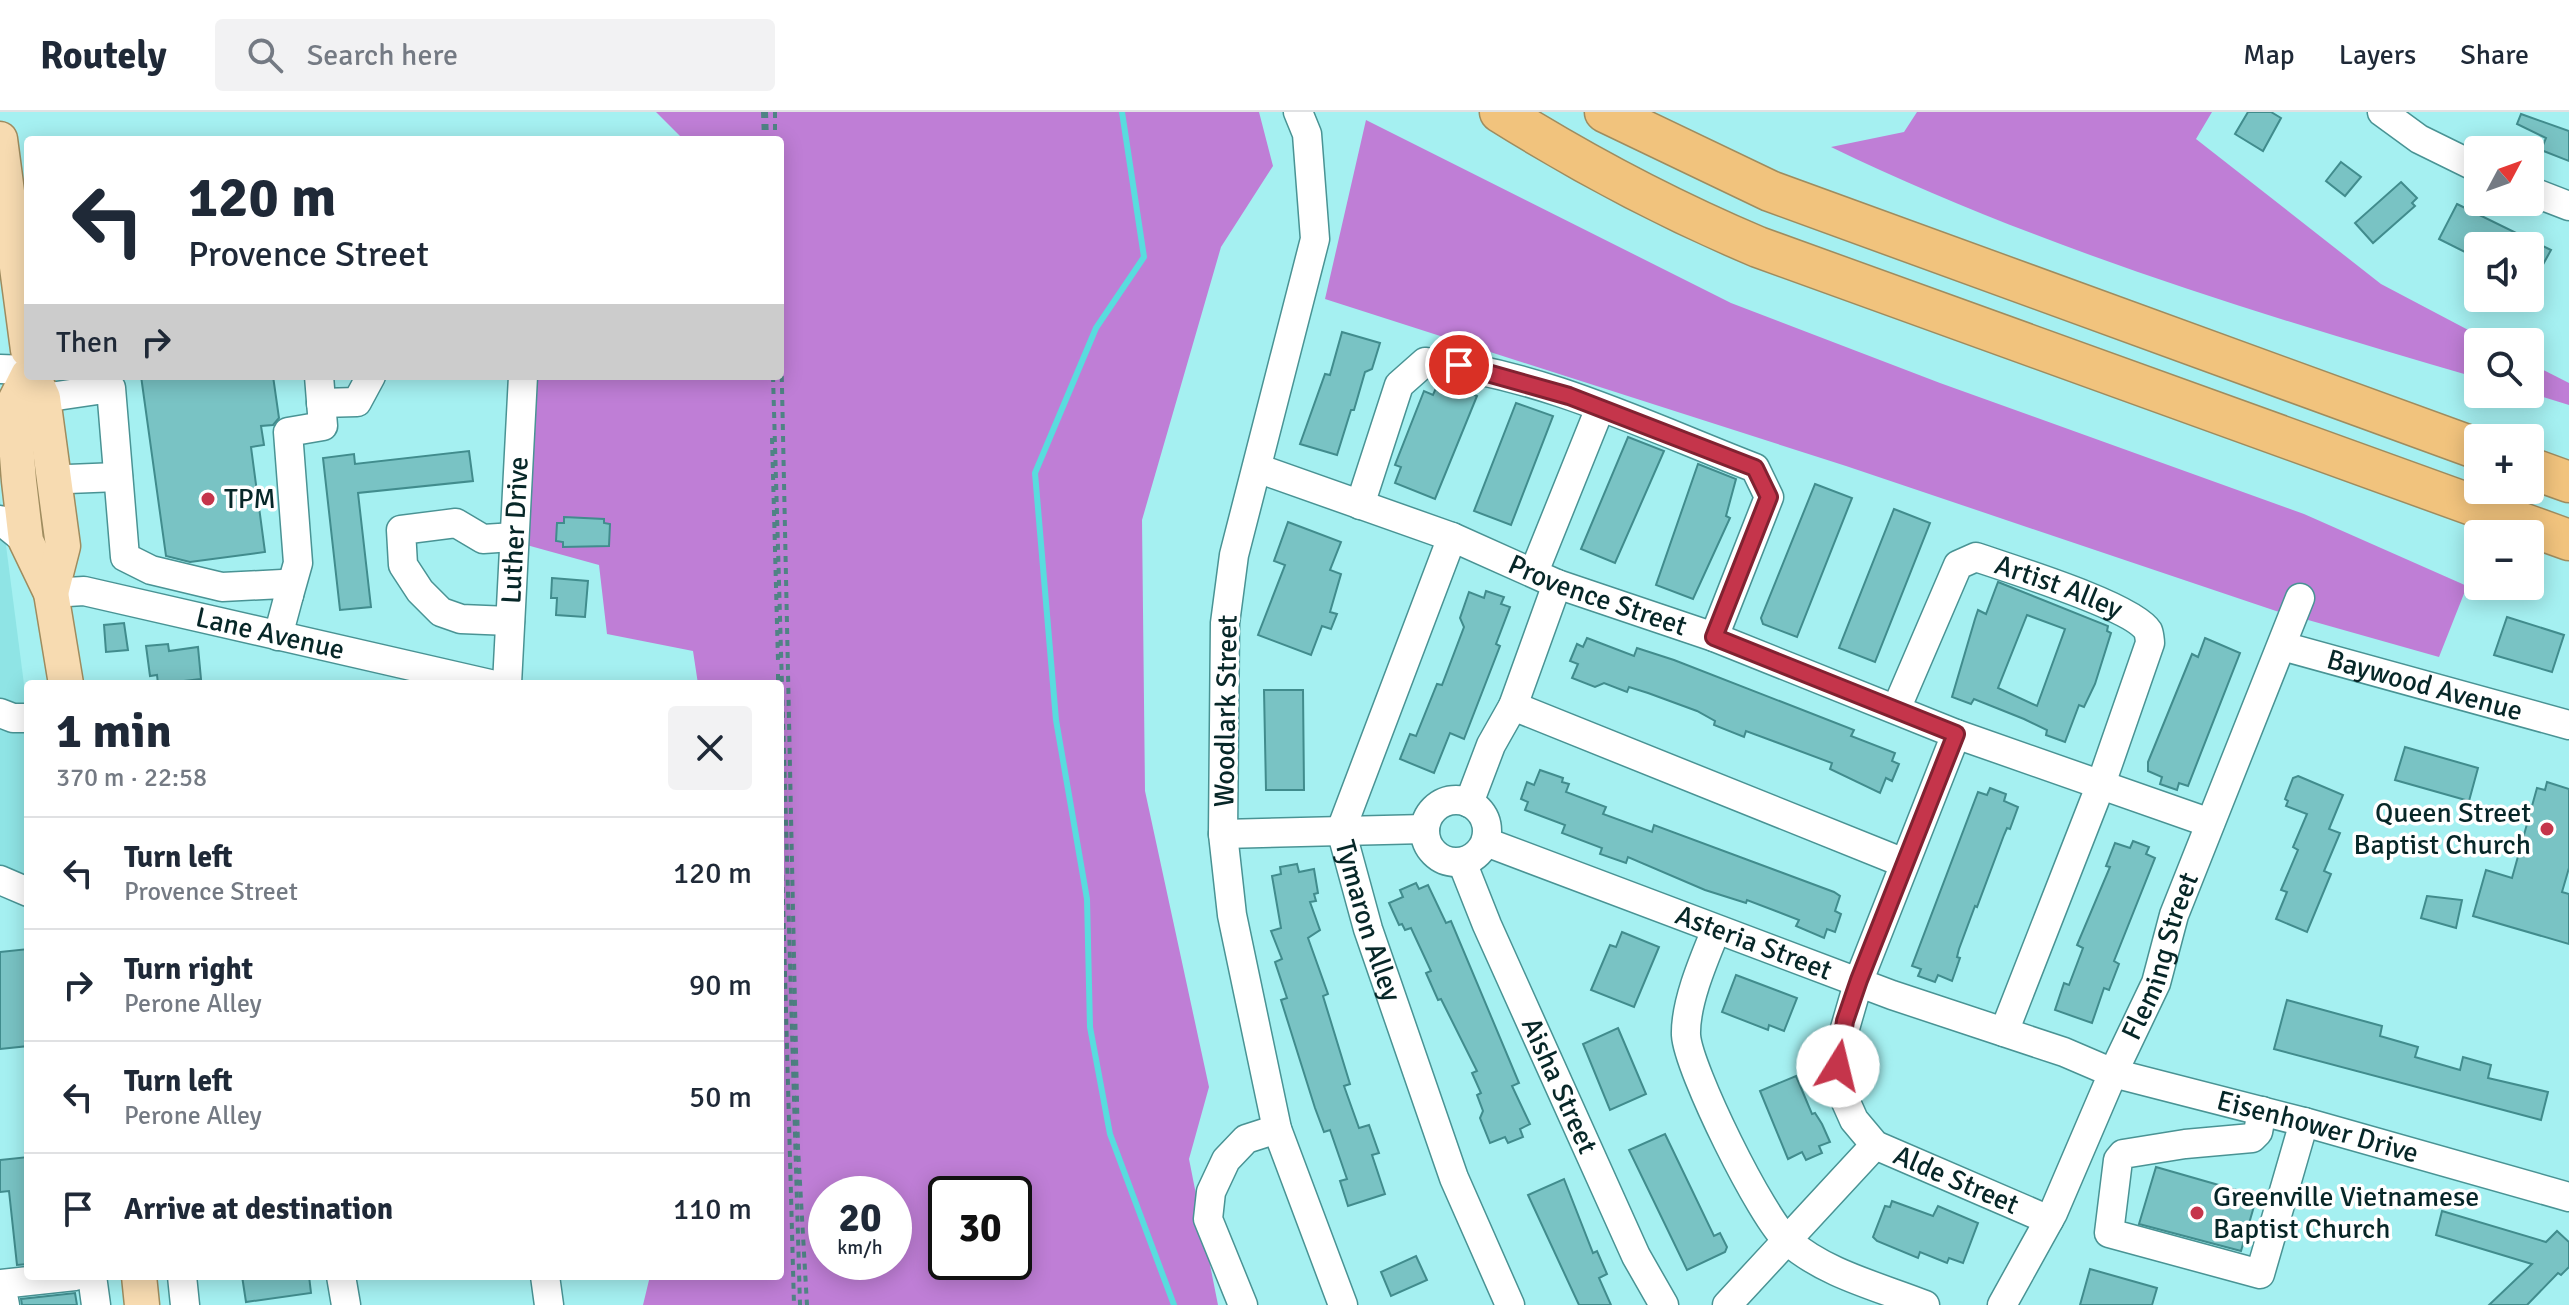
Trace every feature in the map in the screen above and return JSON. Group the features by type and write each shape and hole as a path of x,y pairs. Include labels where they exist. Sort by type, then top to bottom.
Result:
{"highway":[{"path":"1500,112 1571,157 1650,199 1747,243 2569,540"},
{"path":"1605,112 1770,191 2464,444"},
{"path":"2544,473 2569,482"}],"main road":[{"path":"0,139 24,299"},
{"path":"33,380 55,483 63,546 51,593"},
{"path":"33,380 13,405 7,505 51,593 65,680"},
{"path":"139,1280 142,1305"}],"street":[{"name":"Woodlark Street","path":"1298,112 1307,134 1315,239 1234,555 1225,623 1223,834 1232,915 1277,1129 1343,1305"},
{"path":"2382,112 2419,139 2464,161"},
{"path":"2544,196 2569,206"},
{"path":"1360,505 1399,385 1425,362 1459,365 1600,408 1755,468 1769,497 1714,637"},
{"path":"0,369 24,377"},
{"path":"33,380 111,388 125,557 151,570 222,587 282,584 289,595"},
{"path":"278,636 298,563 288,432 323,426 320,389 357,402 369,380"},
{"name":"Luther Drive","path":"507,680 523,380"},
{"path":"1469,803 1491,745 1513,706 1546,578 1600,408"},
{"name":"Provence Street","path":"1257,468 1452,537 1546,578 1714,637 1897,707 1956,734 2210,823"},
{"path":"55,483 68,479 118,477"},
{"path":"510,621 461,619 441,612 403,565 401,530 456,523 483,539 514,537"},
{"name":"Tymaron Alley","path":"1452,537 1341,830 1368,929 1454,1178 1510,1305"},
{"name":"Artist Alley","path":"1897,707 1958,565 1966,559 1976,557 2061,586 2136,620 2148,632 2150,643 2101,784"},
{"name":"Lane Avenue","path":"51,593 84,591 472,680"},
{"name":"Fleming Street","path":"2002,1305 2049,1220 2156,983 2174,915 2300,598"},
{"name":"Baywood Avenue","path":"2282,646 2569,725"},
{"path":"1513,706 1904,863"},
{"path":"0,713 24,718"},
{"name":"Alde Street","path":"1956,734 1859,980 1839,1049 1837,1082 1854,1120 1875,1145 2049,1220"},
{"path":"2004,1032 2101,784"},
{"path":"1447,801 1469,803 1484,817 1486,842 1477,855 1462,862 1446,860 1432,852 1425,829 1436,807 1447,801"},
{"path":"1223,834 1425,829"},
{"name":"Asteria Street","path":"1486,842 1892,995 2064,1052 2113,1073"},
{"name":"Aisha Street","path":"1462,862 1487,925 1630,1241 1664,1305"},
{"path":"0,880 24,890"},
{"path":"1716,930 1699,970 1686,1035 1709,1098 1771,1223 1788,1241 1816,1262 1925,1305"},
{"name":"Eisenhower Drive","path":"2113,1073 2304,1122 2569,1197"},
{"path":"2262,1111 2258,1132 2252,1138 2123,1154 2118,1160 2109,1233 2260,1274 2304,1122"},
{"path":"1243,1305 1208,1219 1211,1192 1226,1160 1246,1139 1277,1129"},
{"path":"1727,1305 1875,1145"},
{"path":"5,1305 1,1284 38,1280"},
{"path":"93,1280 96,1305"},
{"path":"182,1280 185,1305"},
{"path":"342,1280 346,1305"},
{"path":"546,1280 549,1305"}],"path":[{"path":"764,112 765,136"},
{"path":"775,112 775,136"},
{"path":"772,380 778,680"},
{"path":"772,380 780,680"},
{"path":"782,380 798,1148 807,1305"},
{"path":"784,822 797,1305"},
{"path":"784,912 797,1305"}],"shaded area":[{"path":"656,112 1259,112 1273,166 1221,247 1142,520 1145,791 1209,1087 1189,1159 1218,1305 643,1305 649,1280 784,1280 784,680 697,680 693,651 607,634 599,565 523,544 535,380 784,380 784,136 680,136"},
{"path":"1917,112 2212,112 2196,139 2381,284 2464,328 2464,374 2231,303 2069,247 1909,183 1831,147 1904,132"},
{"path":"1366,120 1731,303 1940,383 2304,514 2464,585 2464,594 2439,657 2276,611 1846,466 1325,299"},
{"path":"2544,370 2569,383 2569,405 2544,397"},
{"path":"0,499 24,684 24,896 0,888"}],"building":[{"path":"2248,112 2271,112 2281,118 2263,151 2235,134"},
{"path":"2521,114 2569,131 2569,161 2544,151 2546,138 2517,124"},
{"path":"2341,162 2361,177 2345,196 2326,181"},
{"path":"2401,182 2417,198 2412,203 2415,206 2373,243 2355,223"},
{"path":"2457,204 2464,207 2464,216 2482,216 2514,232 2464,232 2464,252 2439,239"},
{"path":"2544,247 2551,250 2544,263"},
{"path":"1342,332 1380,343 1372,369 1365,372 1337,455 1300,444 1325,374 1330,375"},
{"name":"TPM","path":"142,380 274,380 279,418 273,425 261,426 264,445 251,447 265,552 190,562 166,556"},
{"path":"1439,381 1477,396 1435,499 1395,483 1401,467 1395,465 1424,391 1433,395"},
{"path":"1516,403 1553,416 1511,525 1474,511"},
{"path":"1628,437 1664,451 1615,563 1581,549"},
{"path":"469,451 473,481 358,493 371,607 340,610 323,458 354,454 355,464"},
{"path":"1698,464 1736,479 1726,516 1730,518 1693,599 1656,585"},
{"path":"1815,484 1852,498 1797,637 1763,624 1761,618"},
{"path":"1894,509 1930,523 1875,662 1839,648"},
{"path":"564,517 604,519 604,523 610,524 609,546 563,547 563,542 556,541 557,523 564,523"},
{"path":"1288,522 1341,542 1330,570 1341,574 1330,612 1337,614 1331,629 1322,626 1311,655 1258,635 1285,565 1274,561"},
{"path":"552,578 588,581 585,617 556,615 557,598 551,598"},
{"path":"1998,582 2108,626 2107,631 2111,633 2095,684 2084,707 2079,705 2065,742 2046,735 2047,730 2024,719 1974,699 1971,704 1952,697 1978,610 1986,614","holes":["2027,615 2065,629 2037,706 1998,688"]},
{"path":"1486,591 1504,597 1501,604 1510,607 1496,644 1500,646 1464,739 1450,733 1434,773 1400,759 1410,734 1416,736 1437,684 1442,685 1464,627 1460,618 1469,592 1484,598"},
{"path":"2507,617 2564,635 2552,672 2494,655"},
{"path":"124,623 128,650 106,652 104,625"},
{"path":"1587,638 1634,656 1637,648 1674,660 1854,730 1851,736 1895,753 1892,761 1899,764 1892,781 1886,778 1880,793 1830,769 1832,763 1746,731 1744,737 1714,725 1715,721 1697,711 1629,687 1627,692 1604,683 1595,687 1572,678 1578,664 1570,661 1577,644 1583,647"},
{"path":"2205,638 2240,653 2188,786 2179,783 2177,790 2160,784 2162,777 2148,771 2148,762 2192,654 2198,657"},
{"path":"168,644 169,651 198,647 201,679 158,680 157,675 150,676 146,646"},
{"path":"1264,690 1303,690 1304,790 1266,790"},
{"path":"2405,747 2478,768 2469,801 2395,780"},
{"path":"1540,770 1563,778 1562,782 1569,784 1566,792 1606,807 1603,814 1652,832 1654,825 1834,892 1840,896 1835,911 1841,914 1835,932 1827,929 1824,938 1796,926 1799,920 1747,900 1746,903 1705,890 1628,857 1626,863 1600,854 1602,848 1562,833 1565,825 1525,810 1528,802 1521,799 1527,782 1534,785"},
{"path":"2298,776 2343,795 2329,829 2340,833 2324,871 2331,874 2307,932 2276,919 2287,892 2281,890 2298,850 2293,847 2307,814 2286,806 2288,801 2285,799 2293,778"},
{"name":"Queen Street Baptist Church","path":"2547,782 2569,789 2569,868 2562,892 2569,894 2569,944 2473,916 2486,870 2512,878 2537,788 2545,790"},
{"path":"1990,788 2006,794 2004,801 2018,807 1975,906 1959,949 1957,957 1960,958 1952,981 1938,975 1935,982 1918,976 1921,969 1912,966 1978,792 1987,795"},
{"path":"2133,841 2149,847 2146,854 2155,858 2114,961 2119,964 2109,990 2104,988 2092,1023 2055,1010 2064,983 2069,985 2083,948 2077,945 2110,867 2106,866 2115,843 2130,848"},
{"path":"1297,864 1299,872 1314,869 1318,893 1314,894 1316,901 1310,902 1320,930 1308,938 1328,994 1323,996 1350,1084 1344,1086 1359,1128 1369,1125 1379,1153 1372,1155 1385,1194 1348,1206 1340,1181 1347,1179 1330,1130 1324,1132 1315,1108 1281,1000 1287,998 1275,962 1282,959 1271,931 1281,928 1272,876 1281,874 1280,867"},
{"path":"1416,883 1419,889 1428,885 1446,923 1451,921 1519,1083 1512,1086 1530,1124 1520,1129 1523,1137 1508,1143 1505,1137 1490,1143 1480,1118 1483,1111 1477,1095 1481,1093 1472,1073 1477,1071 1441,999 1438,1000 1426,973 1431,971 1411,928 1405,930 1402,924 1399,925 1389,903 1403,897 1400,890"},
{"path":"2427,896 2462,900 2456,928 2421,918"},
{"path":"1622,932 1659,947 1634,1007 1591,990 1610,945 1616,947"},
{"path":"24,949 24,1046 0,1049 0,952"},
{"path":"1736,975 1797,998 1784,1031 1769,1025 1768,1030 1722,1012"},
{"path":"2287,1000 2382,1026 2380,1036 2418,1047 2415,1057 2460,1070 2463,1057 2491,1065 2488,1078 2548,1092 2541,1120 2274,1049"},
{"path":"1618,1028 1646,1094 1610,1110 1583,1044"},
{"path":"1796,1076 1812,1114 1815,1113 1830,1142 1819,1146 1822,1153 1806,1160 1802,1152 1788,1159 1760,1091"},
{"path":"1665,1134 1714,1236 1720,1233 1727,1247 1725,1252 1687,1270 1629,1150"},
{"path":"24,1157 24,1264 17,1265 9,1191 0,1192 0,1160"},
{"name":"Greenville Vietnamese Baptist Church","path":"2156,1167 2257,1196 2241,1251 2139,1224"},
{"path":"1564,1179 1593,1253 1597,1251 1607,1274 1599,1278 1611,1305 1579,1305 1528,1195"},
{"path":"1892,1201 1933,1216 1938,1206 1978,1223 1963,1263 1949,1258 1947,1263 1920,1252 1918,1258 1877,1241 1873,1237 1885,1206 1890,1207"},
{"path":"2442,1211 2546,1242 2557,1231 2569,1242 2569,1267 2561,1275 2558,1273 2527,1305 2489,1305 2532,1264 2436,1235"},
{"path":"1416,1256 1427,1280 1391,1296 1381,1272"},
{"path":"2090,1269 2157,1288 2152,1305 2080,1305"},
{"path":"243,1280 309,1280 311,1293 246,1302"},
{"path":"75,1293 77,1305 22,1305 21,1299"}],"waterway":[{"path":"1122,112 1144,257 1096,328 1035,473 1056,720 1087,899 1090,1027 1110,1134 1174,1305"}],"place":[{"name":"TPM","path":"208,499"},
{"name":"Queen Street Baptist Church","path":"2547,829"},
{"name":"Greenville Vietnamese Baptist Church","path":"2197,1213"}],"route":[{"path":"1459,365 1569,396 1755,468 1769,497 1763,519 1714,637 1897,707 1956,734 1859,980 1845,1021 1838,1066"}]}
